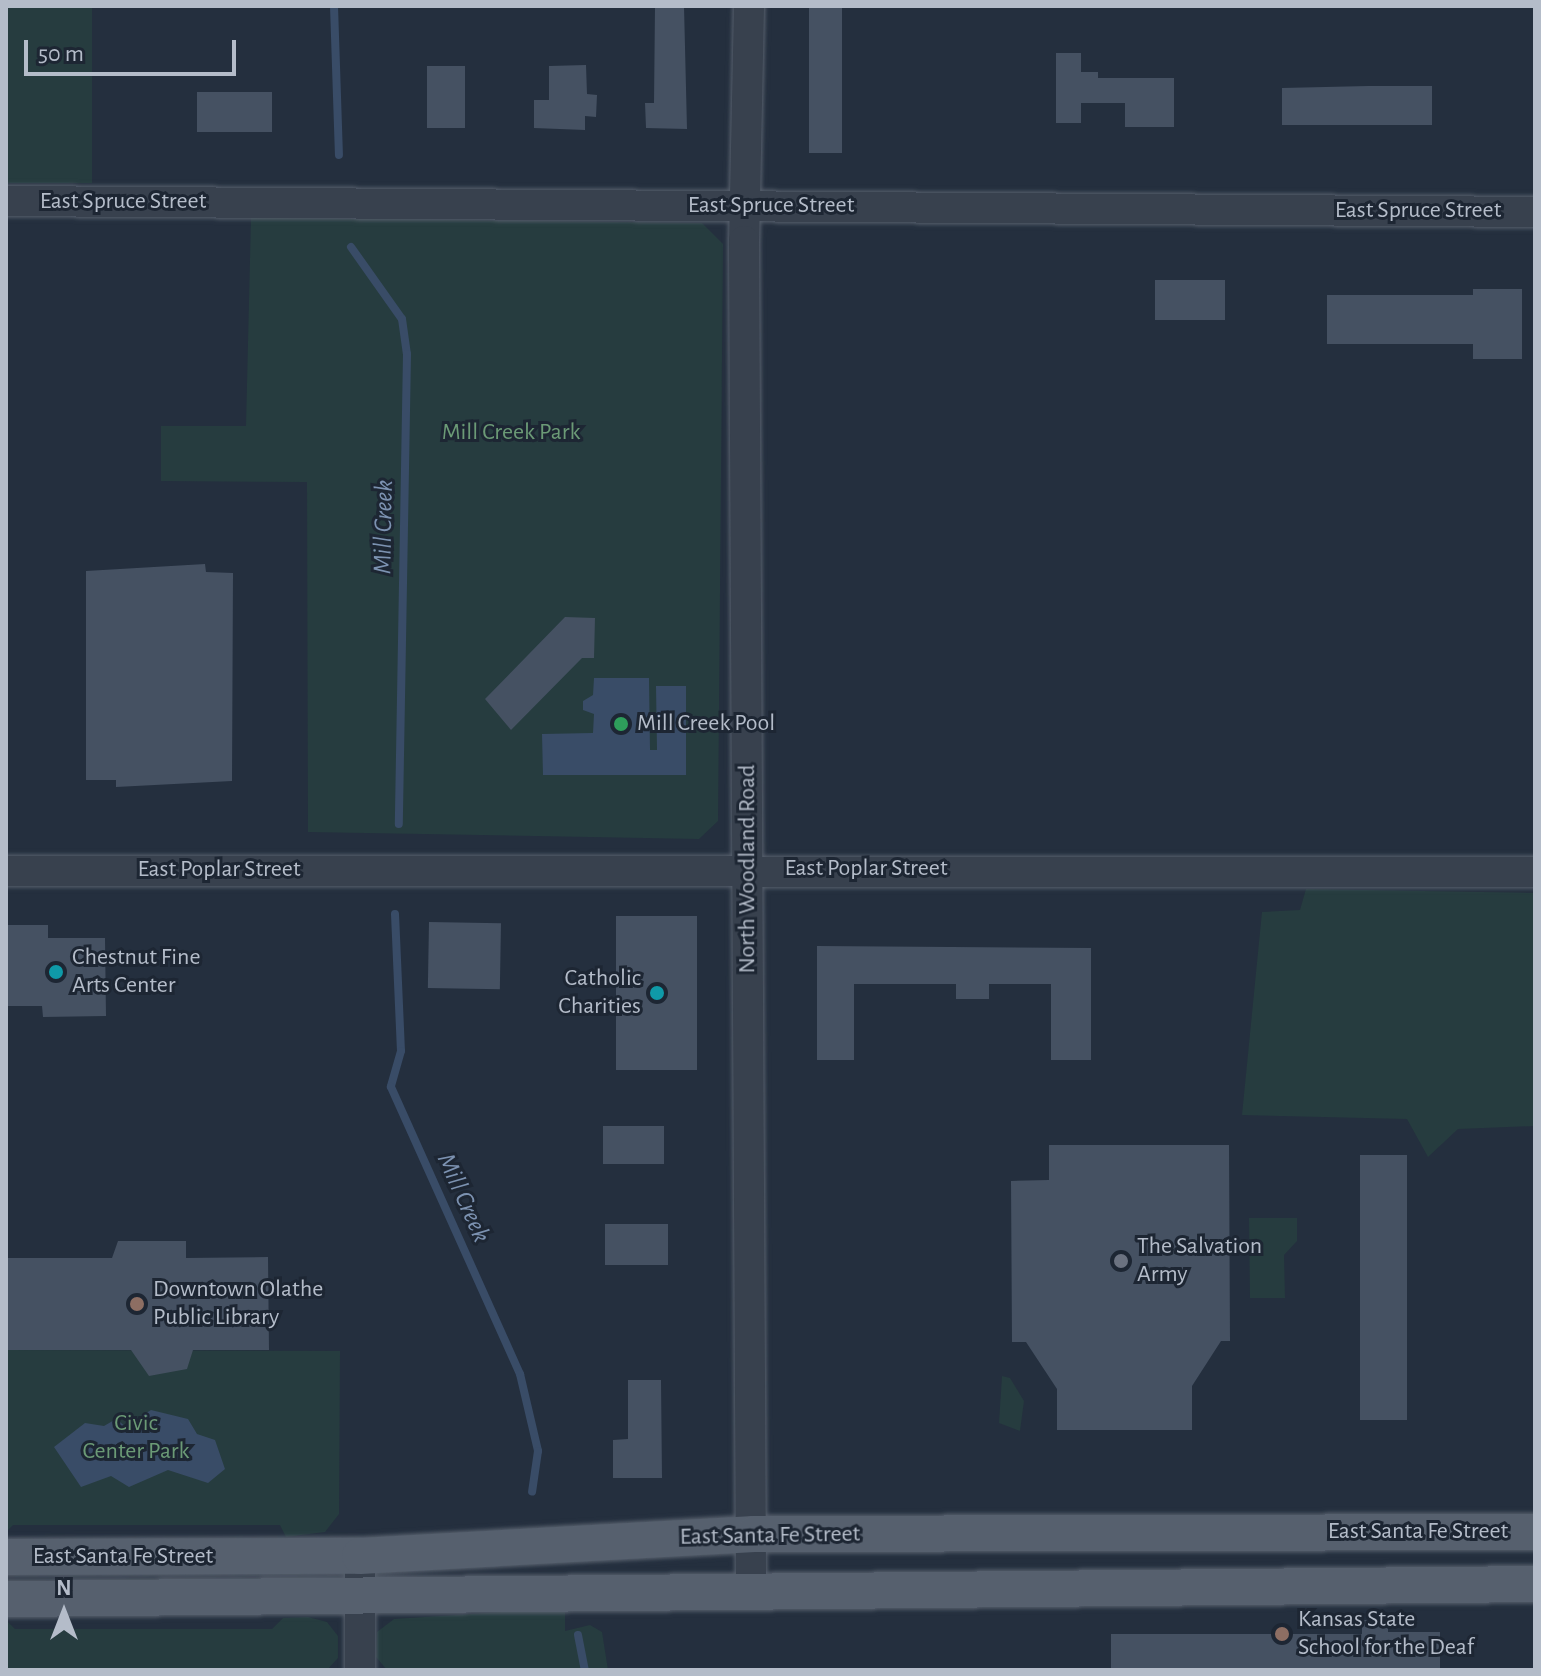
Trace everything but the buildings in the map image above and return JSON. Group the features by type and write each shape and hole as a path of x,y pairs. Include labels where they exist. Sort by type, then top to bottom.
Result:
{"main road":[{"name":"East Santa Fe Street","path":"6,1557 360,1556 754,1534 1535,1532"},
{"path":"1062,1533 1062,1586"},
{"name":"East Santa Fe Street","path":"6,1599 360,1599 751,1588 1535,1584"}],"street":[{"name":"North Woodland Road","path":"749,6 744,206 754,1534 751,1588"},
{"name":"East Spruce Street","path":"6,201 1535,212"},
{"name":"East Poplar Street","path":"6,871 747,869 1535,872"},
{"path":"360,1556 360,1670"}],"green space":[{"path":"6,6 92,6 92,183 6,183"},
{"name":"Mill Creek Park","path":"251,218 702,223 723,244 718,821 699,839 308,832 307,482 161,481 161,426 246,426"},
{"path":"1306,889 1535,893 1535,1126 1458,1129 1428,1157 1407,1119 1242,1115 1262,912 1300,910"},
{"path":"1249,1218 1297,1218 1297,1241 1284,1255 1285,1298 1250,1298"},
{"name":"Civic Center Park","path":"6,1350 340,1351 339,1514 325,1532 286,1537 280,1525 13,1525 6,1532"},
{"path":"1002,1376 1010,1378 1024,1401 1020,1431 999,1423"},
{"path":"565,1608 565,1631 590,1625 602,1632 608,1670 387,1670 376,1657 377,1632 394,1619"},
{"path":"308,1617 327,1622 338,1636 338,1658 327,1670 6,1670 6,1620 15,1629 272,1629 283,1618"}],"water":[{"name":"Mill Creek Pool","path":"594,678 649,678 650,750 657,750 656,686 686,686 686,775 543,775 542,734 593,733 594,714 583,710 583,701 593,695"},
{"path":"151,1410 188,1419 197,1434 215,1440 225,1469 208,1483 168,1470 129,1487 111,1476 81,1487 54,1447 85,1423 104,1426 116,1419 125,1426"}],"waterway":[{"name":"Mill Creek","path":"334,6 339,155"},
{"name":"Mill Creek","path":"351,247 402,319 407,354 399,824"},
{"name":"Mill Creek","path":"395,914 401,1051 391,1087 520,1374 538,1451 532,1492"},
{"name":"Mill Creek","path":"578,1635 585,1670"}],"place":[{"name":"Mill Creek Pool","path":"621,724"},
{"name":"Chestnut Fine Arts Center","path":"56,972"},
{"name":"Catholic Charities","path":"657,993"},
{"name":"The Salvation Army","path":"1121,1261"},
{"name":"Downtown Olathe Public Library","path":"137,1304"},
{"name":"Kansas State School for the Deaf","path":"1282,1634"}]}
